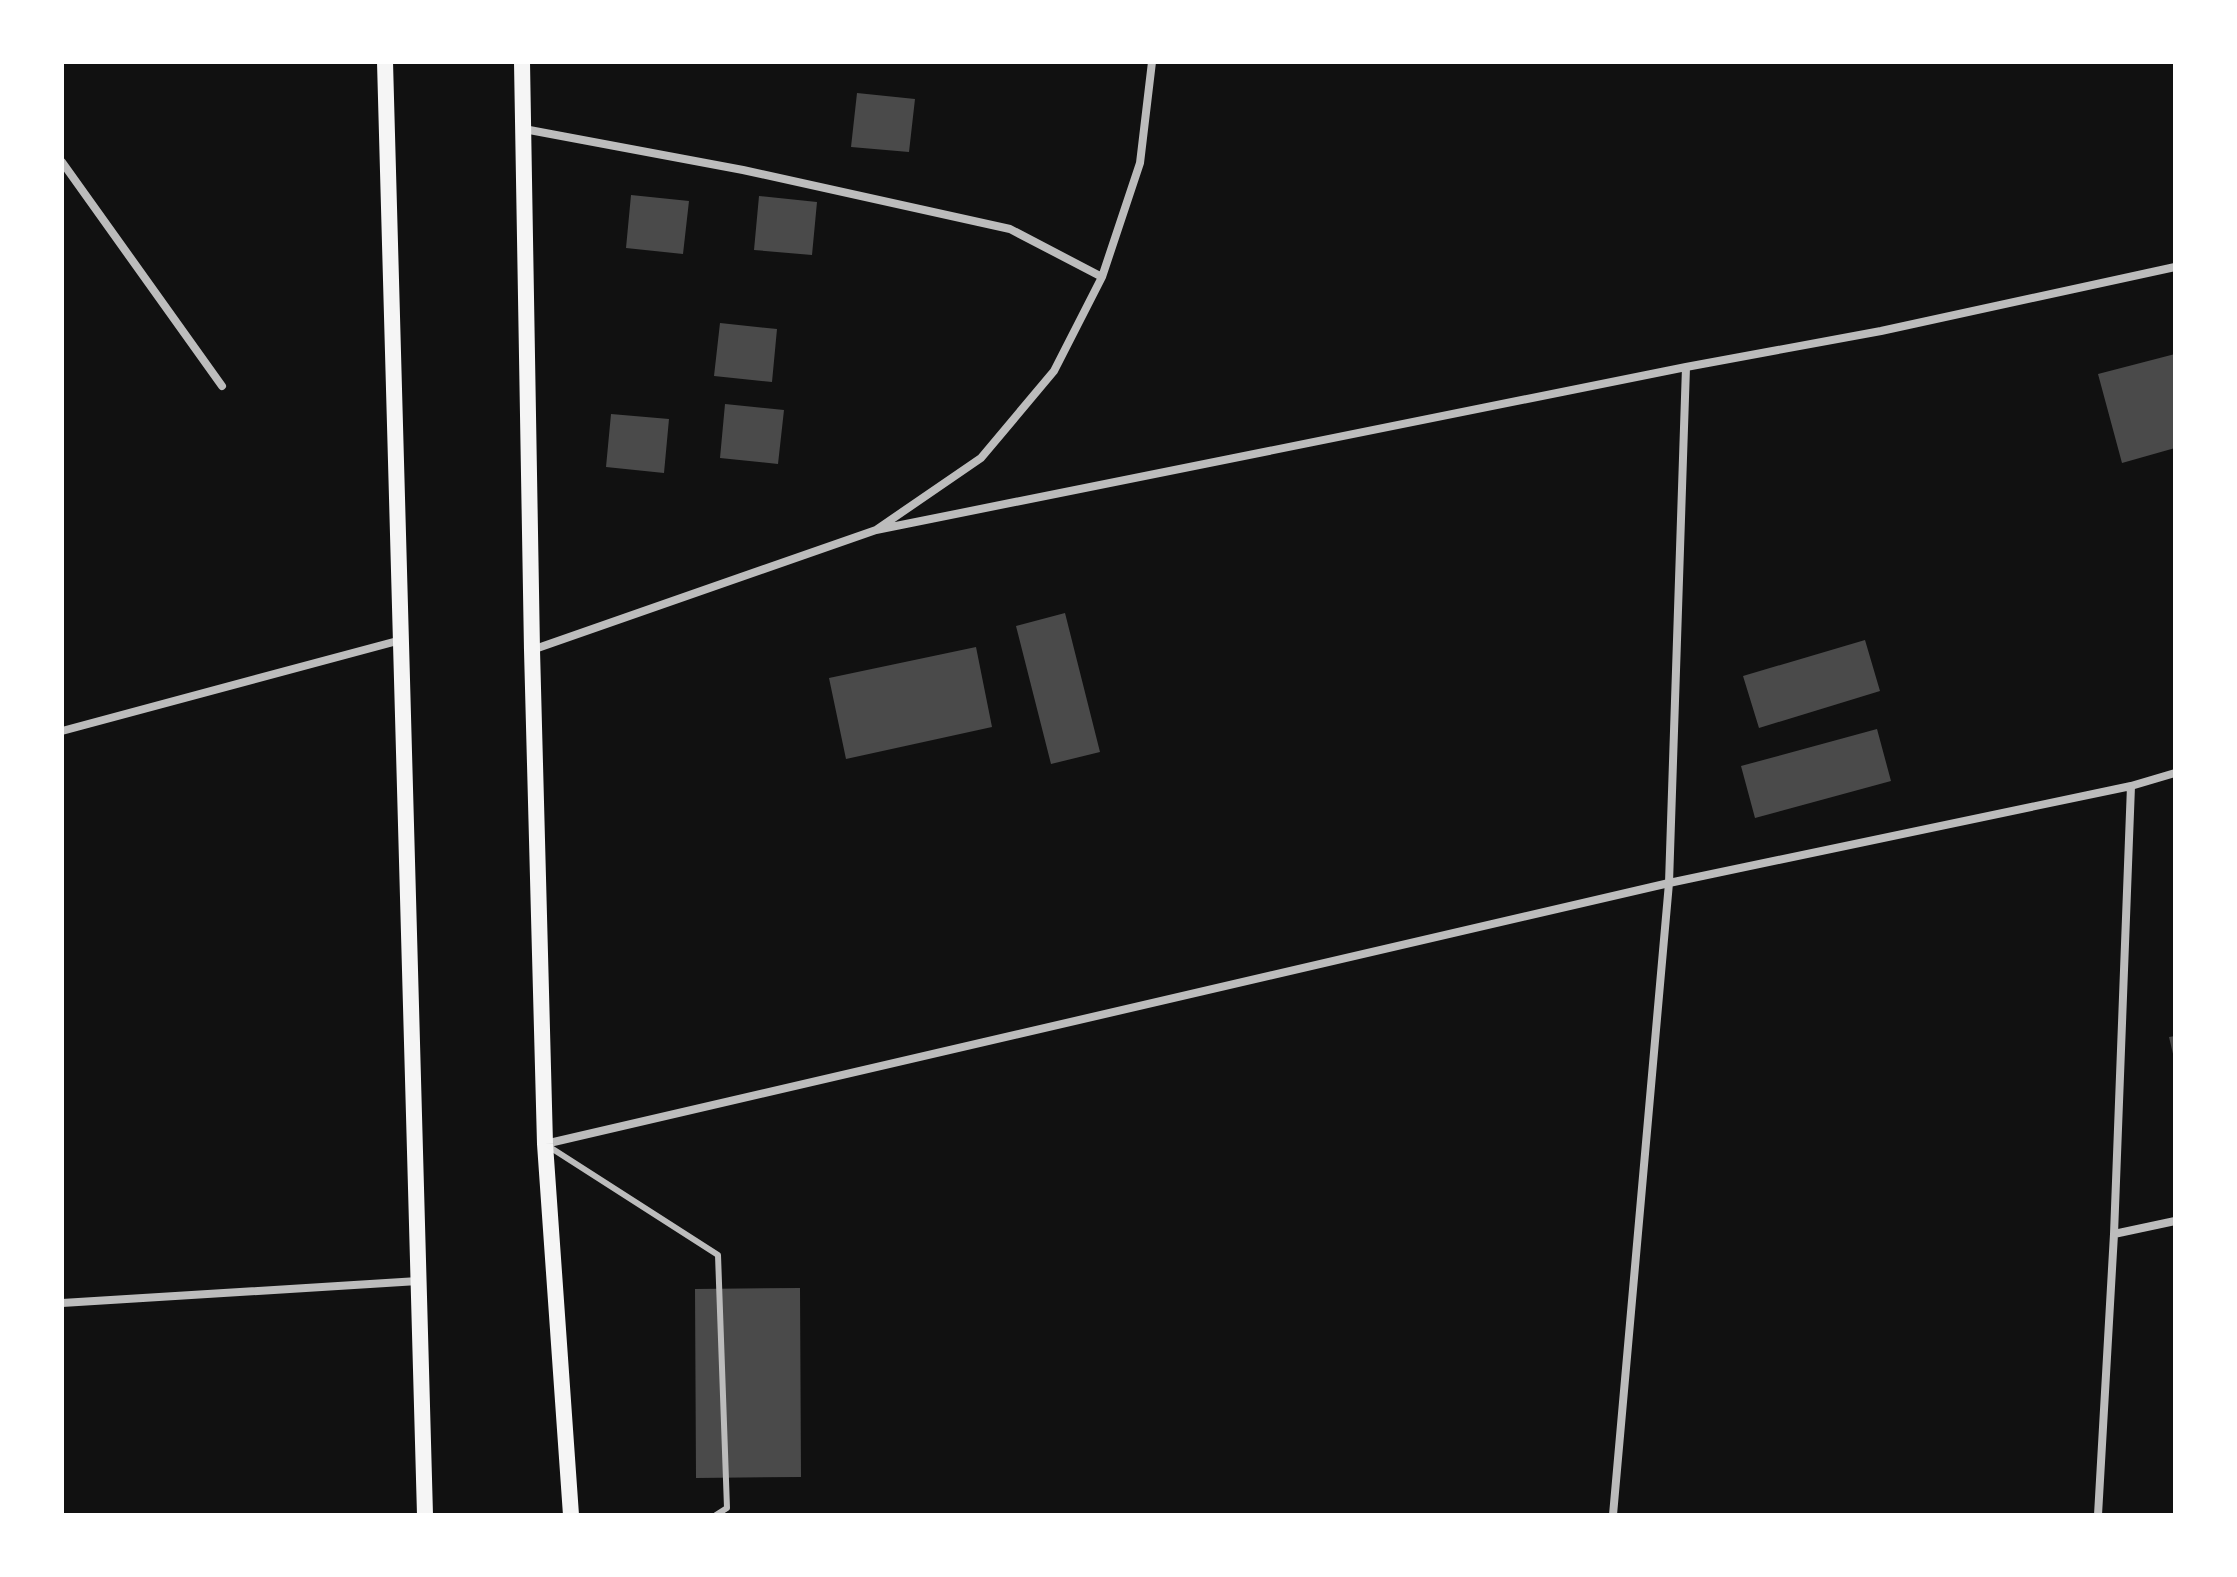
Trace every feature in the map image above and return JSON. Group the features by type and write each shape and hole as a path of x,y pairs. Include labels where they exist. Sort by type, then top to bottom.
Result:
{"main road":[{"path":"385,62 425,1515"},
{"path":"522,62 532,650 545,1144 571,1515"}],"street":[{"path":"876,530 981,458 1054,371 1102,277 1140,163 1152,62"},
{"path":"524,129 743,170 1010,229 1102,277"},
{"path":"62,162 222,386"},
{"path":"532,650 876,530 1686,367 1881,331 2175,267"},
{"path":"1613,1515 1669,883 1686,367"},
{"path":"62,731 402,640"},
{"path":"545,1144 1669,883 2131,786 2175,773"},
{"path":"2098,1515 2114,1234 2131,786"},
{"path":"2114,1234 2175,1221"},
{"path":"62,1303 418,1281"}],"lane":[{"path":"545,1144 718,1255 727,1508 716,1515"}],"building":[{"path":"857,93 915,99 909,152 851,147"},
{"path":"631,195 689,201 683,254 626,248"},
{"path":"759,196 817,202 812,255 754,250"},
{"path":"720,323 777,329 772,382 714,376"},
{"path":"2175,354 2175,448 2122,463 2098,374"},
{"path":"725,404 784,410 778,464 720,458"},
{"path":"611,414 669,419 664,473 606,467"},
{"path":"1065,613 1100,752 1051,764 1016,626"},
{"path":"1865,640 1880,691 1759,728 1743,676"},
{"path":"976,647 992,727 846,759 829,678"},
{"path":"1877,729 1891,781 1755,818 1741,766"},
{"path":"2175,1036 2175,1058 2174,1058 2169,1037"},
{"path":"800,1288 801,1477 696,1478 695,1289"}]}
